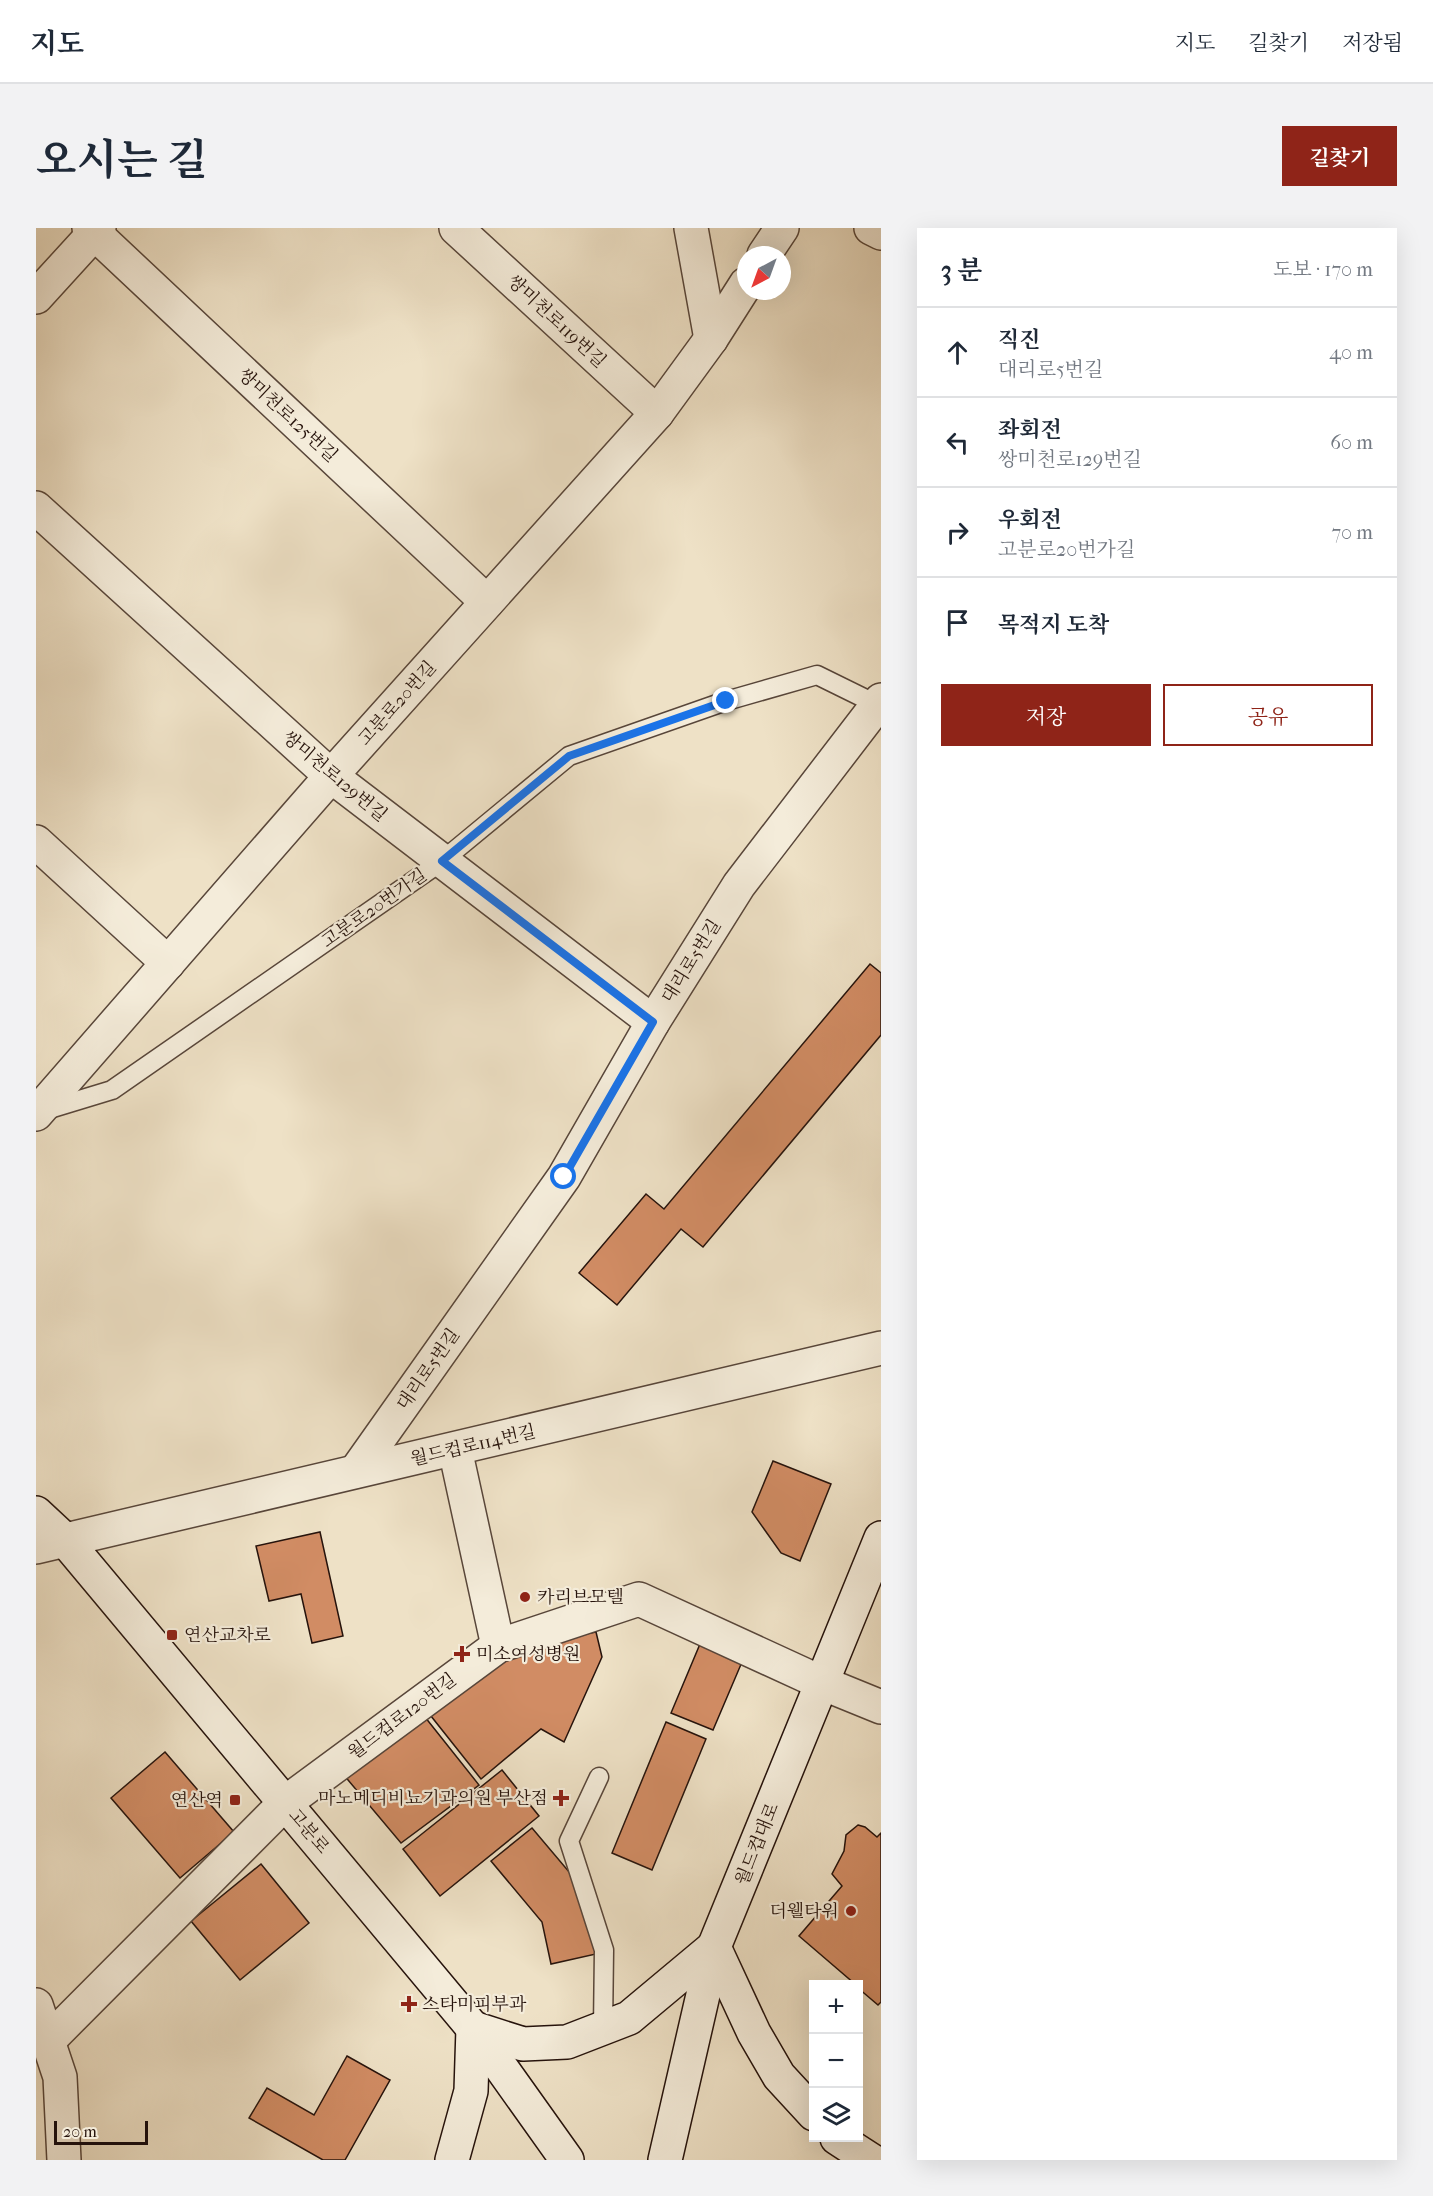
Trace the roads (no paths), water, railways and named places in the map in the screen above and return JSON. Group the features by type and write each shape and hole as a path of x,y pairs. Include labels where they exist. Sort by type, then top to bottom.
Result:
{"street":[{"name":"쌍미천로119번길","path":"456,228 657,413"},
{"path":"691,228 711,339"},
{"path":"770,246 782,228"},
{"path":"871,228 881,233"},
{"path":"36,297 94,230"},
{"name":"쌍미천로125번길","path":"94,230 487,602"},
{"name":"고분로20번길","path":"37,1113 331,776 657,413 711,339 737,298"},
{"name":"쌍미천로129번길","path":"36,508 331,776 653,1022"},
{"name":"대리로5번길","path":"356,1471 564,1177 653,1022 739,885 879,703"},
{"path":"36,842 168,963"},
{"name":"월드컵로114번길","path":"50,1543 881,1348"},
{"path":"455,1449 498,1646"},
{"name":"고분로","path":"36,1513 50,1543 285,1803 474,2028 567,2160"},
{"name":"월드컵대로","path":"665,2160 714,1947 881,1538"},
{"name":"월드컵로120번길","path":"49,2040 285,1803 498,1646 639,1599 822,1683 881,1707"},
{"path":"452,2160 471,2091 474,2028 523,2044 567,2042 629,2018 714,1947 754,2033 779,2076 809,2110"},
{"path":"36,2005 60,2077 64,2160"},
{"path":"36,2104 60,2077"},
{"path":"843,2142 871,2160"}],"lane":[{"name":"고분로20번가길","path":"37,1113 112,1090 442,861 569,756 726,701 817,675 879,703"},
{"path":"599,1777 569,1841 604,1950 603,2028"}],"place":[{"name":"카리브모텔","path":"525,1597"},
{"name":"연산교차로","path":"172,1635"},
{"name":"미소여성병원","path":"462,1654"},
{"name":"마노메디비뇨기과의원 부산점","path":"561,1798"},
{"name":"연산역","path":"235,1800"},
{"name":"더웰타워","path":"851,1911"},
{"name":"스타미피부과","path":"409,2004"}]}
